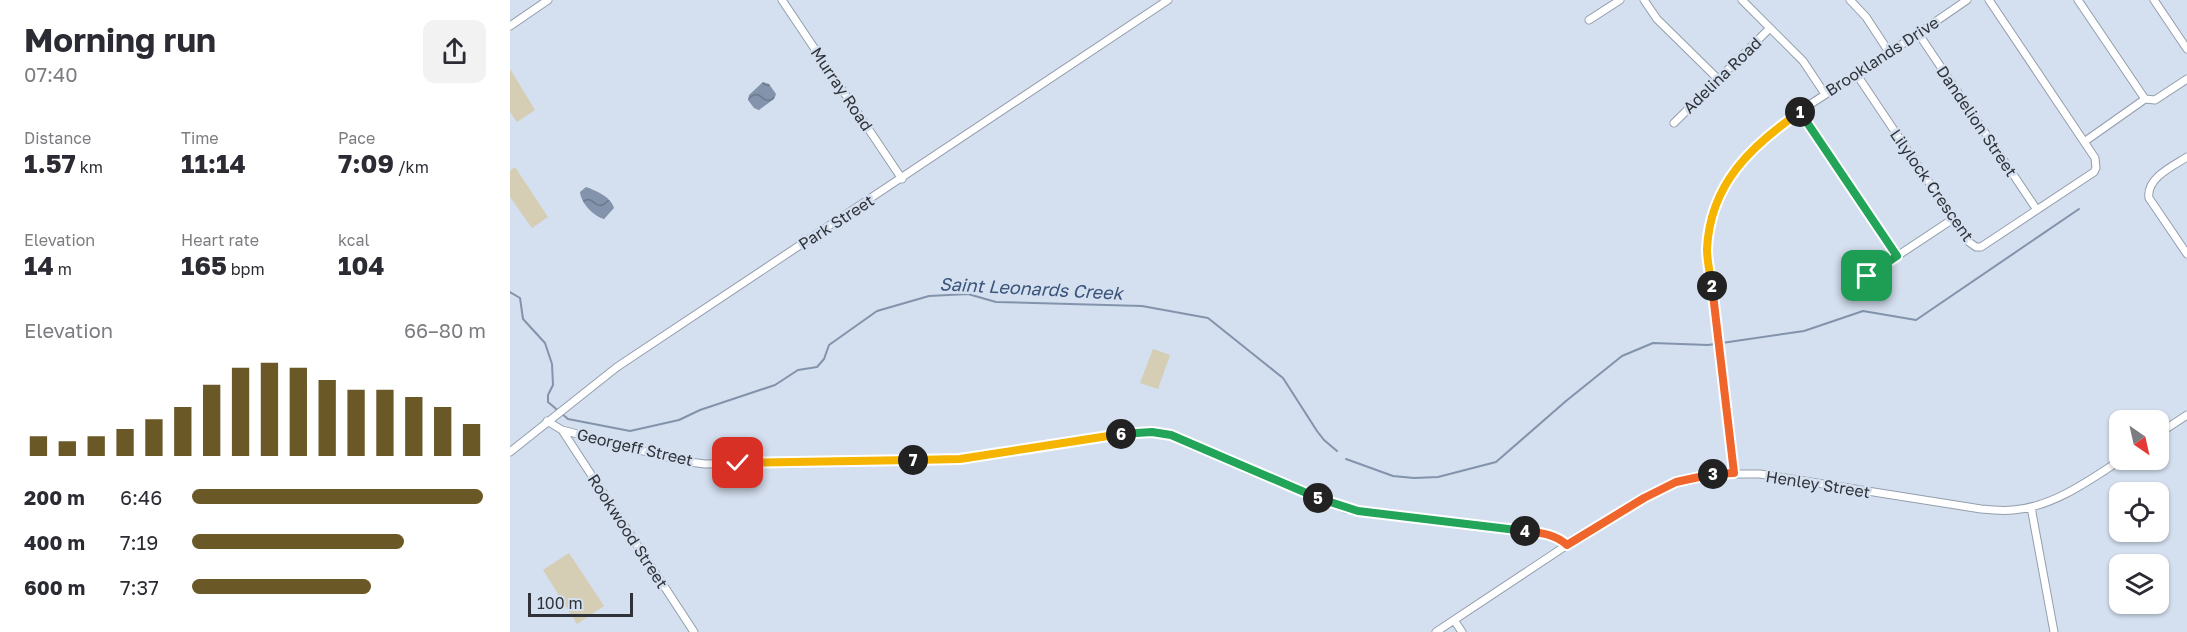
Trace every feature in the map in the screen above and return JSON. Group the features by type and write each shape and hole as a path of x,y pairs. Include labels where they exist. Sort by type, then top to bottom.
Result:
{"street":[{"path":"510,26 548,0"},
{"name":"Murray Road","path":"782,0 902,179"},
{"name":"Park Street","path":"510,452 617,367 1168,0"},
{"path":"1589,20 1610,2 1620,0"},
{"path":"1644,0 1657,19 1718,79"},
{"path":"1742,0 1803,61 1825,94"},
{"path":"1850,0 1866,17 1889,52"},
{"name":"Brooklands Drive","path":"1734,473 1707,250 1711,219 1720,194 1734,170 1766,136 1967,0"},
{"name":"Lilylock Crescent","path":"1857,75 1953,219 1972,244 1981,247 2096,168 2095,158 1989,0"},
{"path":"2078,0 2145,99"},
{"path":"2154,0 2184,37 2187,49"},
{"name":"Adelina Road","path":"1674,123 1770,28"},
{"name":"Dandelion Street","path":"1918,33 2037,210"},
{"path":"2084,142 2145,99 2155,100 2187,79"},
{"path":"1800,111 1897,256"},
{"path":"2187,157 2157,178 2148,192 2149,198 2187,254"},
{"path":"1867,276 1953,219"},
{"path":"2169,427 2187,415"},
{"name":"Georgeff Street","path":"547,421 562,430 682,461 705,464 960,459 1132,432 1162,433 1179,438 1346,509 1546,533 1567,545"},
{"name":"Rookwood Street","path":"562,430 694,632"},
{"name":"Henley Street","path":"1436,632 1567,545 1644,498 1676,482 1713,474 1760,474 1981,509 2014,510 2031,507 2081,486 2109,468"},
{"path":"2031,507 2054,632"},
{"path":"1454,620 1462,632"}],"shaded area":[{"path":"510,69 535,110 517,122 510,112"},
{"path":"515,167 548,217 532,228 510,197 510,171"},
{"path":"1153,349 1170,355 1158,389 1140,383"},
{"path":"569,553 604,606 577,624 543,570"}],"water":[{"path":"763,82 769,84 776,94 774,99 759,110 754,108 748,100 749,95"},
{"path":"586,187 603,195 612,204 614,208 604,219 585,205 580,192"}],"waterway":[{"name":"Saint Leonards Creek","path":"1346,459 1393,476 1414,478 1438,477 1496,462 1622,356 1653,343 1708,345 1804,331 1863,311 1916,320 2079,209"},
{"name":"Saint Leonards Creek","path":"510,292 520,298 523,319 545,343 552,364 553,385 548,395 548,402 568,419 630,431 679,420 700,410 775,385 798,370 817,367 824,359 829,345 877,311 929,296 968,294 996,302 1142,306 1208,318 1283,378 1317,431 1337,451"}],"route":[{"path":"738,463 960,459 1132,432 1152,432 1179,438 1346,509 1546,533 1567,545 1644,498 1676,482 1713,474 1734,473 1707,250 1711,219 1720,194 1734,170 1766,136 1800,111 1897,256 1867,276"}]}
